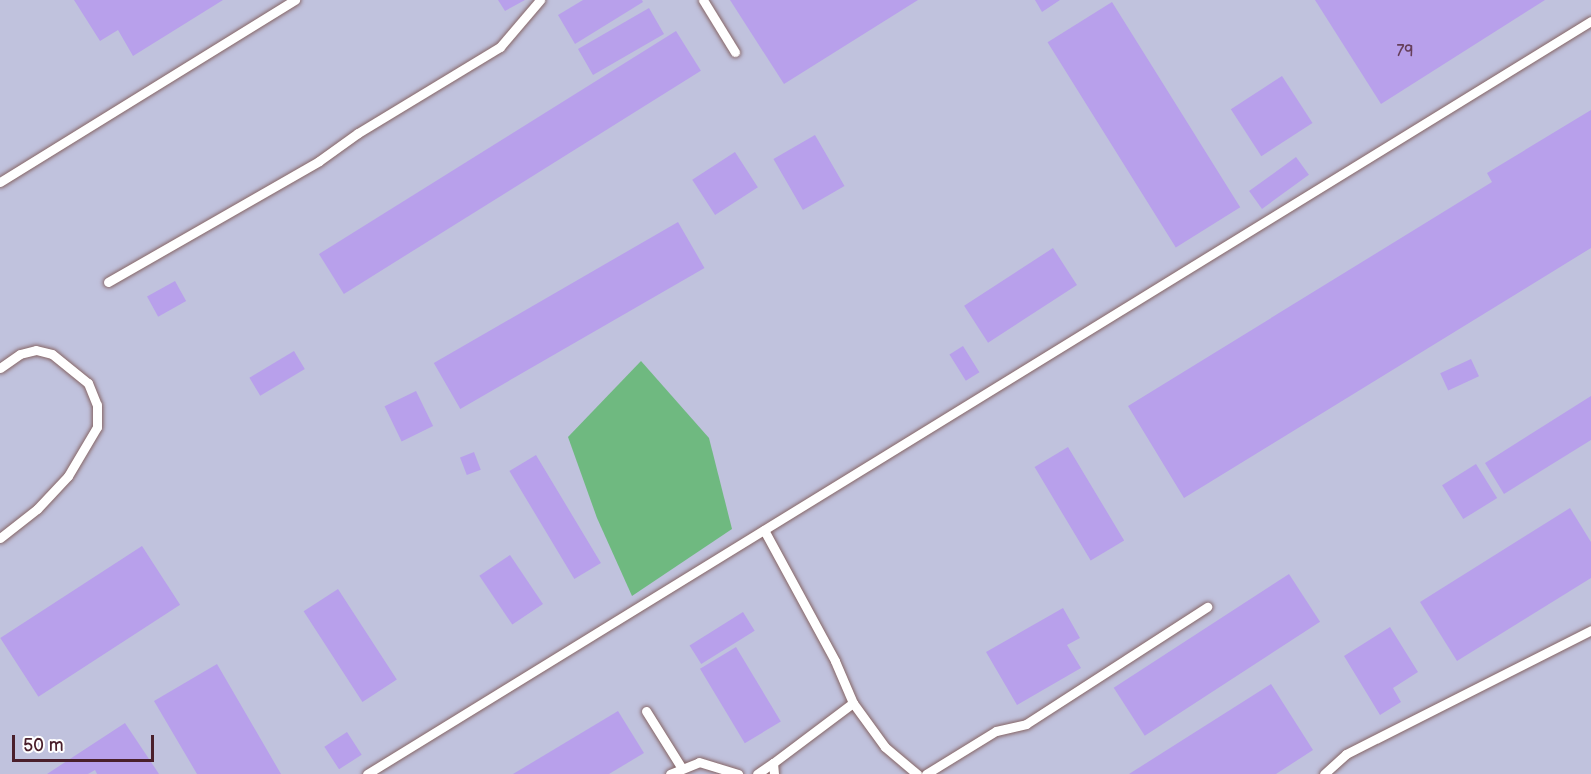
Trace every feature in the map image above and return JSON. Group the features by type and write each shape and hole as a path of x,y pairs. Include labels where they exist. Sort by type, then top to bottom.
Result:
{"lane":[{"path":"0,182 295,0"},
{"path":"108,282 319,161 358,133 500,47 540,0"},
{"path":"703,0 735,52"},
{"path":"368,774 1591,21"},
{"path":"0,368 20,354 36,350 52,354 87,383 97,416 91,440 68,476 37,509 0,538"},
{"path":"764,530 835,661 853,703 885,747 917,774"},
{"path":"926,774 996,730 1026,724 1207,607"},
{"path":"1323,774 1346,754 1591,630"},
{"path":"757,774 853,703"},
{"path":"646,711 681,767"},
{"path":"670,774 681,767 699,762 738,774"},
{"path":"773,763 774,774"}],"shaded area":[{"path":"0,0 1591,0 1591,774 0,774"}],"green space":[{"path":"641,361 709,438 732,529 632,596 597,518 568,437"}],"building":[{"path":"74,0 223,0 133,56 118,30 100,41"},
{"path":"498,0 525,0 505,11"},
{"path":"583,0 642,0 643,2 575,44 558,15"},
{"path":"730,0 918,0 784,84"},
{"path":"1035,0 1060,0 1042,12"},
{"path":"1315,0 1545,0 1381,104"},
{"path":"1112,2 1240,207 1176,248 1048,42"},
{"path":"649,8 664,34 593,75 578,49"},
{"path":"676,31 701,71 344,294 319,254"},
{"path":"1282,76 1312,123 1261,156 1231,109"},
{"path":"1591,110 1591,248 1184,498 1128,406 1492,182 1487,173"},
{"path":"815,135 844,186 803,210 773,159"},
{"path":"735,152 758,187 715,215 692,180"},
{"path":"1296,157 1309,175 1262,209 1249,191"},
{"path":"678,222 704,268 460,409 434,363"},
{"path":"1053,248 1077,285 988,343 964,306"},
{"path":"175,281 186,301 158,317 147,297"},
{"path":"963,346 979,372 966,381 949,354"},
{"path":"294,351 305,369 260,396 249,378"},
{"path":"1471,359 1479,376 1448,391 1440,373"},
{"path":"416,391 433,426 402,441 385,406"},
{"path":"1591,396 1591,440 1504,494 1485,463"},
{"path":"1068,447 1124,540 1091,561 1035,467"},
{"path":"474,452 481,470 467,475 460,457"},
{"path":"536,455 601,563 574,579 509,471"},
{"path":"1476,464 1497,498 1463,519 1442,485"},
{"path":"1570,508 1591,542 1591,578 1457,661 1420,602"},
{"path":"142,546 180,605 38,697 0,638"},
{"path":"510,555 543,604 512,625 479,576"},
{"path":"1289,574 1320,622 1145,736 1114,688"},
{"path":"338,589 397,680 362,702 304,611"},
{"path":"1063,608 1080,638 1067,645 1081,668 1017,705 986,652"},
{"path":"743,612 755,631 701,664 690,645"},
{"path":"1390,627 1418,672 1393,688 1401,702 1380,715 1344,656"},
{"path":"736,647 781,722 745,743 700,669"},
{"path":"217,664 281,774 197,774 154,701"},
{"path":"1271,684 1313,750 1276,774 1129,774"},
{"path":"618,711 644,753 609,774 513,774"},
{"path":"125,723 159,774 97,774 95,770 88,774 47,774"},
{"path":"347,732 362,755 339,769 324,747"}]}
